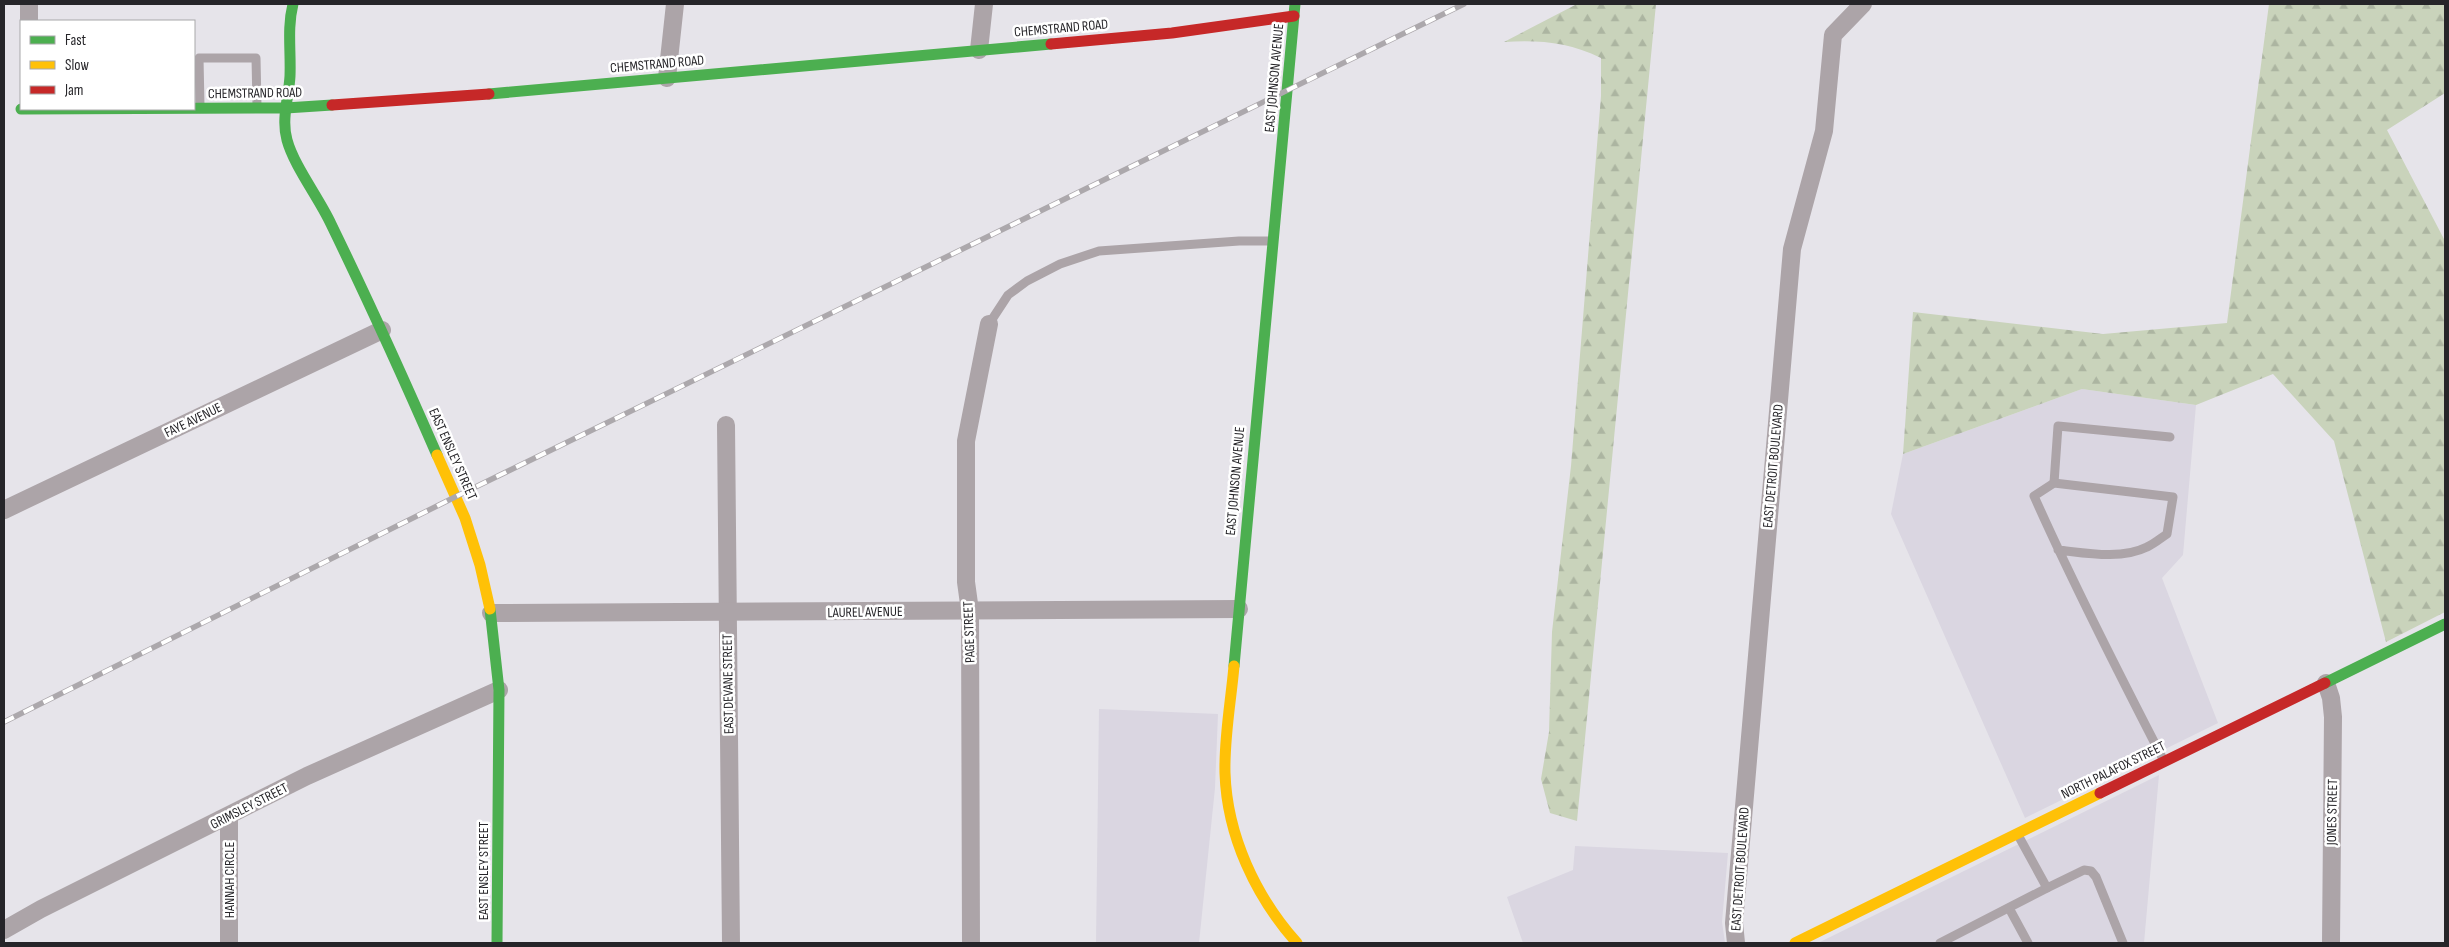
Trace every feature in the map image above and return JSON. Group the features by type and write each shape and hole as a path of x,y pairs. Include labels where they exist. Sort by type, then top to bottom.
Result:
{"street":[{"path":"29,4 29,20"},
{"name":"EAST ENSLEY STREET","path":"293,4 289,21 290,77 285,126 291,152 320,200 382,330 465,518 480,565 491,613 499,690 497,943"},
{"path":"667,78 675,4"},
{"path":"978,50 984,4"},
{"name":"EAST JOHNSON AVENUE","path":"1295,4 1289,90 1272,240 1227,743 1226,784 1233,820 1246,865 1262,898 1285,931 1296,943"},
{"name":"EAST DETROIT BOULEVARD","path":"1736,943 1734,913 1792,249 1824,131 1833,35 1862,4"},
{"name":"CHEMSTRAND ROAD","path":"195,109 286,108 418,100 1172,33 1294,16"},
{"name":"PAGE STREET","path":"971,943 970,611 966,582 966,441 989,324"},
{"name":"FAYE AVENUE","path":"4,510 382,330"},
{"name":"EAST DEVANE STREET","path":"726,425 731,943"},
{"name":"LAUREL AVENUE","path":"491,613 727,614 1239,609"},
{"name":"NORTH PALAFOX STREET","path":"1795,943 2445,624"},
{"name":"JONES STREET","path":"2326,683 2332,698 2334,717 2331,943"},
{"name":"GRIMSLEY STREET","path":"4,930 41,909 375,744 499,690"},
{"name":"HANNAH CIRCLE","path":"228,816 229,943"}],"lane":[{"path":"200,109 199,58 256,58 257,108"},
{"path":"989,324 1008,295 1027,281 1060,264 1099,251 1239,240 1272,240"},
{"path":"2054,483 2058,426 2170,437"},
{"path":"2058,550 2088,554 2118,554 2146,548 2167,534 2172,496 2054,483 2034,496 2058,550 2096,629 2164,761"},
{"path":"2017,833 2047,888"},
{"path":"1940,943 2084,870 2091,871 2096,877 2123,943"},
{"path":"2010,908 2028,943"}],"shaded area":[{"path":"2082,389 2196,405 2183,555 2162,578 2218,723 2025,818 1891,514 1903,454"},
{"path":"1099,709 1218,714 1215,788 1199,943 1096,943"},
{"path":"2159,775 2144,943 1818,943"},
{"path":"1575,846 1728,853 1722,922 1725,943 1523,943 1507,897 1573,870"}],"green space":[{"path":"1577,4 1656,4 1577,821 1550,813 1541,779 1549,732 1552,632 1571,466 1601,96 1601,58 1577,48 1554,43 1530,41 1504,42"},
{"path":"2269,4 2445,4 2445,93 2387,130 2445,241 2445,612 2386,642 2334,441 2273,374 2196,405 2082,389 1903,454 1913,312 2103,334 2227,323"}],"railway":[{"path":"4,722 455,497 1464,4"}],"traffic: fast":[{"path":"293,4 290,31 290,76 285,116 285,132 290,150 326,214 345,253 437,455"},
{"path":"1234,666 1295,4"},
{"path":"489,94 1051,44"},
{"path":"195,108 286,108 332,105"},
{"path":"490,609 499,690 497,943"},
{"path":"2325,683 2445,624"}],"traffic: slow":[{"path":"437,455 465,518 480,565 490,609"},
{"path":"1234,666 1225,760 1227,797 1231,820 1246,864 1257,886 1282,925 1297,943"},
{"path":"1795,943 2100,793"}],"traffic: jam":[{"path":"1051,44 1172,33 1294,16"},
{"path":"332,105 489,94"},
{"path":"2100,793 2325,683"}]}
